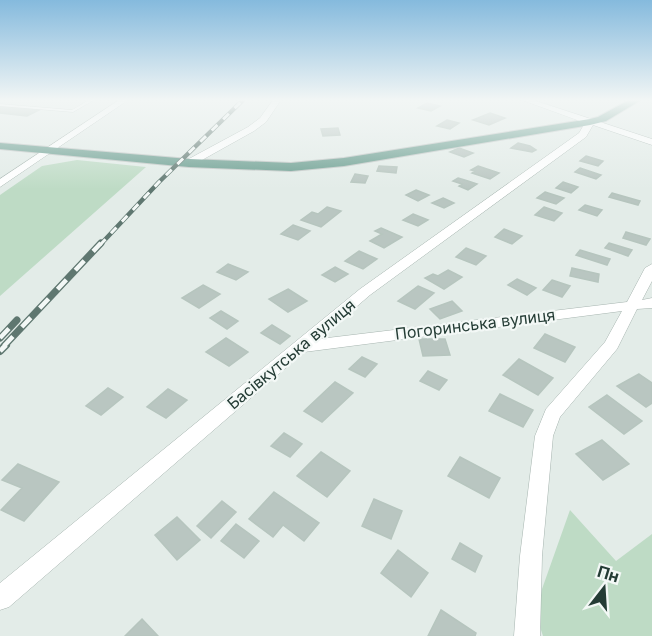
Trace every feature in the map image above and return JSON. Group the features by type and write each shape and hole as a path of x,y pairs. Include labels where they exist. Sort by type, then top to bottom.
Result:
{"main road":[{"name":"Басівкутська вулиця","path":"0,146 189,163 267,167 319,165 542,130"}],"street":[{"path":"0,184 79,130"},
{"path":"189,163 250,130"},
{"name":"Басівкутська вулиця","path":"0,598 374,285 584,135 586,130"},
{"path":"614,130 652,142"},
{"path":"527,636 528,597 544,436 552,414 643,304 652,268"},
{"name":"Погоринська вулиця","path":"298,347 643,304"}],"green space":[{"path":"77,160 146,167 0,296 0,195 42,166"},
{"path":"570,510 616,561 652,534 652,636 543,636 537,618 542,589"}],"building":[{"path":"321,130 338,130 340,135 323,136"},
{"path":"518,143 536,150 532,152 511,148"},
{"path":"459,148 473,153 464,157 450,152"},
{"path":"586,156 603,161 598,166 580,161"},
{"path":"379,166 397,167 396,173 377,171"},
{"path":"478,166 499,173 490,179 472,173 475,171 471,170"},
{"path":"580,168 601,175 596,179 575,172"},
{"path":"355,174 368,176 365,183 351,182"},
{"path":"458,178 477,184 468,190 459,186 462,184 453,181"},
{"path":"563,182 578,187 571,193 556,188"},
{"path":"416,190 429,195 418,201 406,195"},
{"path":"545,192 564,198 556,204 537,198"},
{"path":"612,193 640,201 638,205 609,197"},
{"path":"443,198 454,203 444,208 432,203"},
{"path":"585,205 602,210 597,216 579,210"},
{"path":"327,207 341,211 321,227 301,220 312,212 318,214"},
{"path":"544,207 562,213 554,221 535,215"},
{"path":"413,214 428,220 418,226 403,220"},
{"path":"293,225 310,231 298,240 281,234"},
{"path":"381,228 402,237 384,248 370,241 382,234 375,231"},
{"path":"504,229 522,236 512,244 495,237"},
{"path":"626,232 650,239 646,245 623,238"},
{"path":"609,243 632,250 628,256 605,248"},
{"path":"466,248 486,256 476,265 456,257"},
{"path":"580,250 610,259 607,265 576,255"},
{"path":"359,251 377,259 363,269 345,261"},
{"path":"228,264 248,272 236,280 217,272"},
{"path":"335,267 348,274 335,282 322,275"},
{"path":"572,268 599,274 598,282 570,276"},
{"path":"448,270 462,277 444,289 425,278 433,274 438,276"},
{"path":"517,279 536,288 527,295 508,285"},
{"path":"552,280 570,286 562,297 543,290"},
{"path":"203,285 220,294 199,308 182,298"},
{"path":"418,286 434,293 415,309 398,301"},
{"path":"288,289 307,301 288,312 269,299"},
{"path":"452,301 462,311 440,319 430,309"},
{"path":"221,311 238,321 227,329 210,318"},
{"path":"272,325 290,336 280,344 261,333"},
{"path":"545,334 575,347 565,362 534,348"},
{"path":"226,338 248,352 229,366 206,352"},
{"path":"419,339 445,339 450,355 423,356"},
{"path":"362,357 377,364 365,377 349,369"},
{"path":"519,359 553,378 538,395 503,375"},
{"path":"428,371 447,380 439,390 420,381"},
{"path":"639,374 652,383 652,403 646,407 617,386"},
{"path":"335,382 353,393 322,422 304,411"},
{"path":"108,388 123,397 101,415 86,406"},
{"path":"168,389 187,400 166,418 147,407"},
{"path":"500,394 533,410 523,427 489,411"},
{"path":"607,395 642,421 624,434 589,407"},
{"path":"284,433 302,444 290,457 271,446"},
{"path":"602,440 629,464 603,480 576,454"},
{"path":"321,452 350,471 327,497 297,476"},
{"path":"460,457 500,478 489,498 448,476"},
{"path":"18,464 59,482 24,521 1,510 22,488 2,480"},
{"path":"274,492 319,523 304,541 283,525 273,537 249,519"},
{"path":"374,499 402,511 391,539 362,526"},
{"path":"222,501 236,512 211,538 197,526"},
{"path":"177,517 200,540 177,560 155,535"},
{"path":"236,524 259,541 244,558 221,541"},
{"path":"460,543 482,556 475,572 452,559"},
{"path":"398,550 428,573 411,597 381,573"},
{"path":"441,610 476,633 475,636 428,636"},
{"path":"142,619 158,636 125,636"}],"railway":[{"path":"100,245 213,130"},
{"path":"4,346 101,243"},
{"path":"0,338 17,320"},
{"path":"0,351 6,345"}]}
